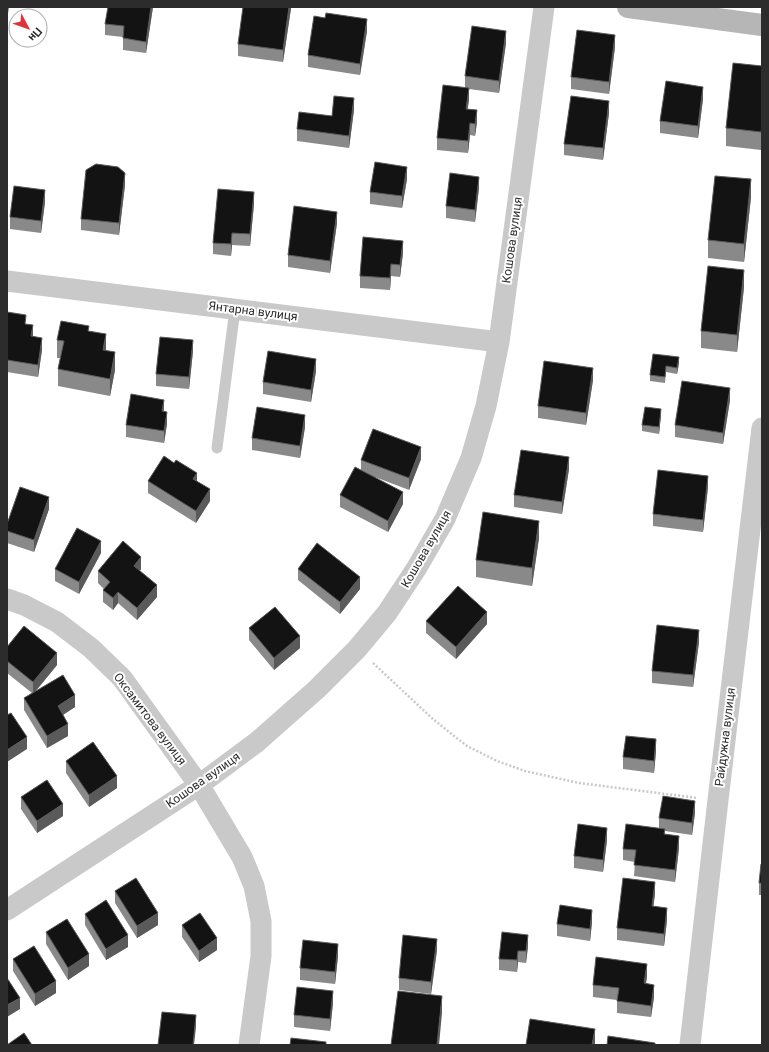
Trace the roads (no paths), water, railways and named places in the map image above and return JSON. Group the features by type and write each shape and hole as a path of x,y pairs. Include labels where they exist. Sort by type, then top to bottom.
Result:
{"main road":[{"path":"628,7 762,25"}],"street":[{"name":"Кошова вулиця","path":"7,910 200,785 257,742 317,689 357,648 387,613 416,569 445,519 471,458 486,406 498,342 544,7"},
{"name":"Янтарна вулиця","path":"7,281 498,342"},
{"name":"Райдужна вулиця","path":"690,1045 762,428"},
{"name":"Оксамитова вулиця","path":"7,599 24,605 57,622 91,648 122,678 200,785 242,857 254,886 261,921 261,956 249,1045"}],"lane":[{"path":"217,448 235,309"}]}
